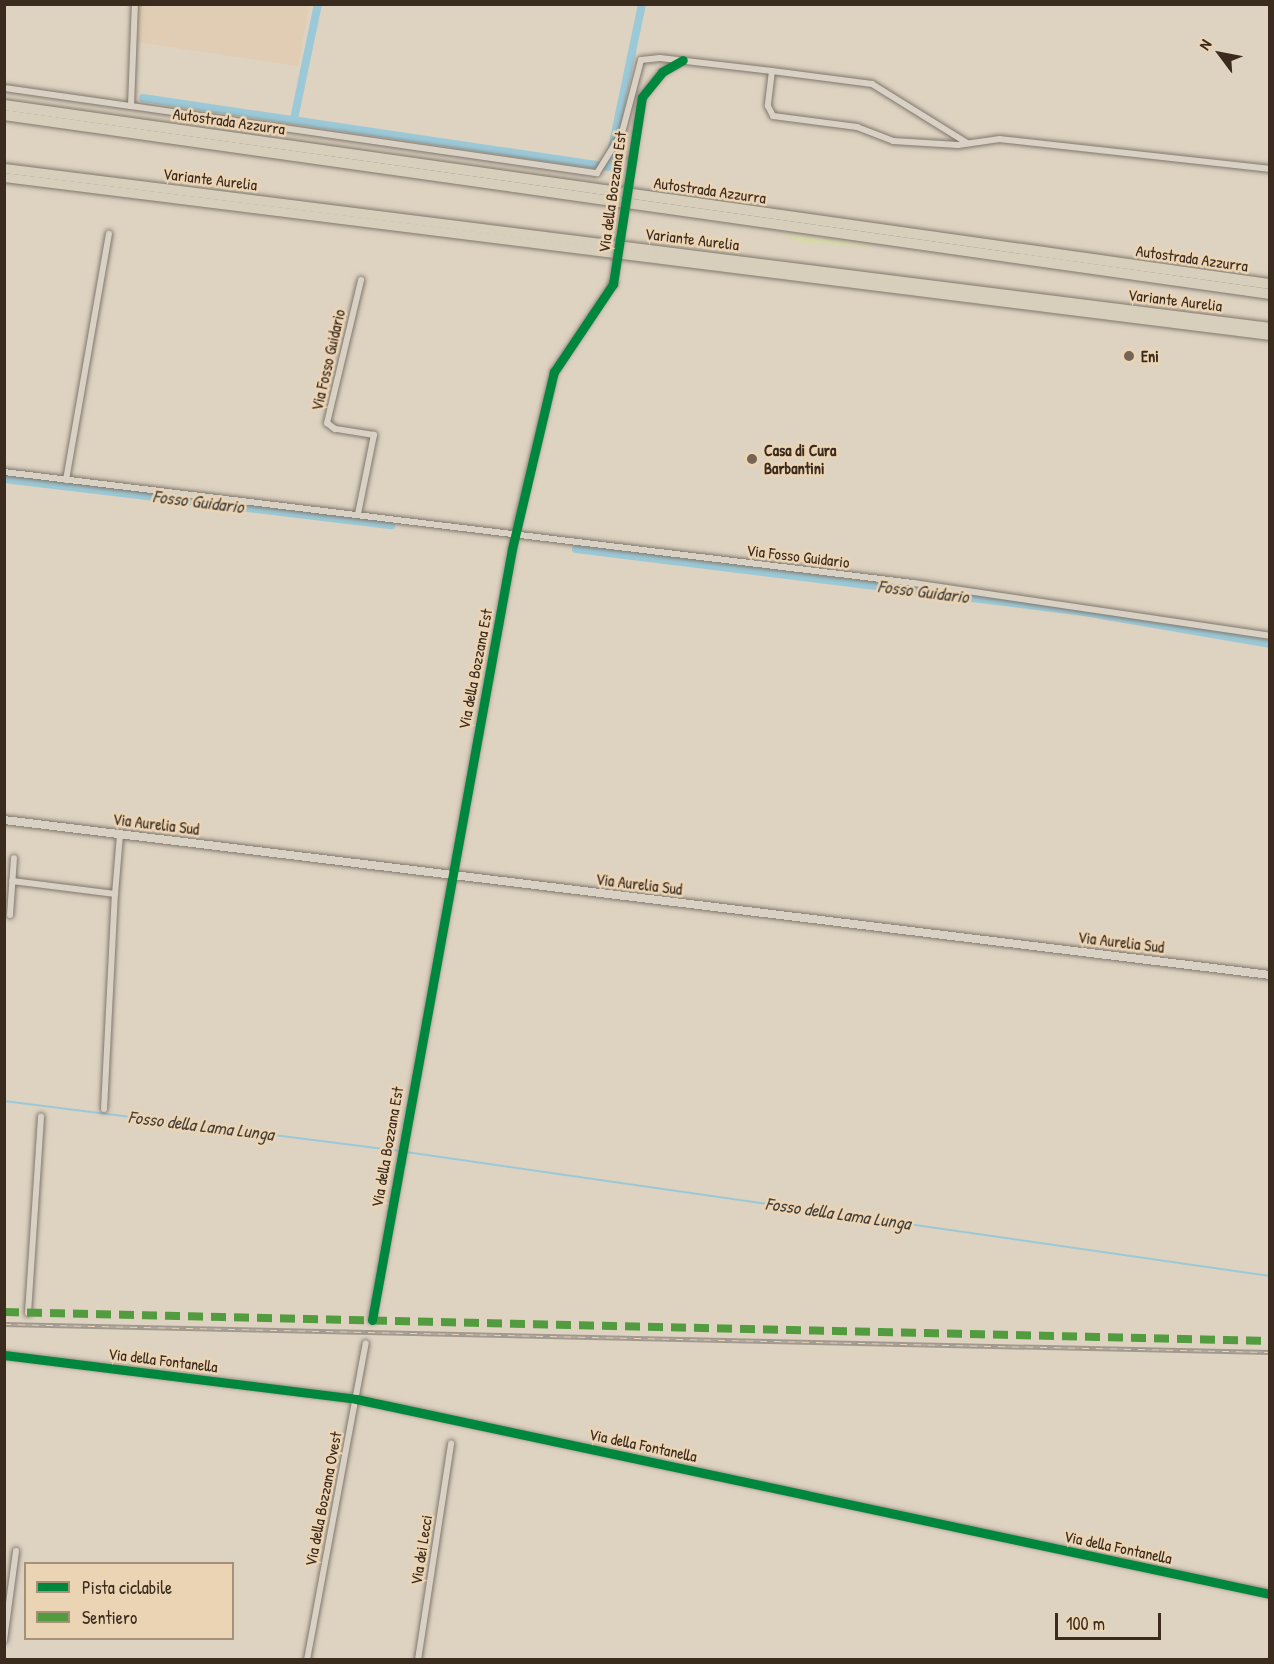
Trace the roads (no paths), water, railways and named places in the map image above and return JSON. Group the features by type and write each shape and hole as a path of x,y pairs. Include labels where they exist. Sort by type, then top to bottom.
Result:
{"highway":[{"name":"Autostrada Azzurra","path":"4,105 1269,284"},
{"name":"Autostrada Azzurra","path":"4,115 1269,294"},
{"name":"Variante Aurelia","path":"4,168 1269,327"},
{"name":"Variante Aurelia","path":"4,177 1269,335"}],"main road":[{"name":"Via Aurelia Sud","path":"4,820 1269,975"}],"street":[{"path":"131,106 135,4"},
{"path":"4,88 603,171 604,163 613,149 641,60 683,60 872,84 967,143"},
{"name":"Via della Bozzana Est","path":"372,1320 515,534 554,372 613,284 642,97 662,72 683,60"},
{"path":"772,71 768,106 779,119 857,127 893,141 967,143 1000,139 1269,169"},
{"path":"66,480 110,234"},
{"name":"Via Fosso Guidario","path":"358,514 374,435 335,429 327,423 361,280"},
{"name":"Via Fosso Guidario","path":"4,472 1055,602 1269,636"},
{"path":"104,1109 120,835"},
{"path":"10,915 14,858"},
{"path":"12,881 115,894"},
{"path":"28,1313 41,1116"},
{"name":"Via della Bozzana Ovest","path":"307,1659 366,1343"},
{"name":"Via della Fontanella","path":"4,1355 356,1399 1269,1594"},
{"name":"Via dei Lecci","path":"418,1659 451,1444"},
{"path":"4,1640 15,1551"}],"waterway":[{"path":"294,119 318,4"},
{"path":"143,98 608,167 642,4"},
{"name":"Fosso Guidario","path":"4,479 391,525"},
{"name":"Fosso Guidario","path":"576,549 1084,612 1270,644"},
{"name":"Fosso della Lama Lunga","path":"4,1101 398,1151"},
{"name":"Fosso della Lama Lunga","path":"406,1152 1270,1276"}],"railway":[{"path":"4,1324 1270,1352"}],"place":[{"name":"Eni","path":"1129,356"},
{"name":"Casa di Cura Barbantini","path":"752,459"}]}
